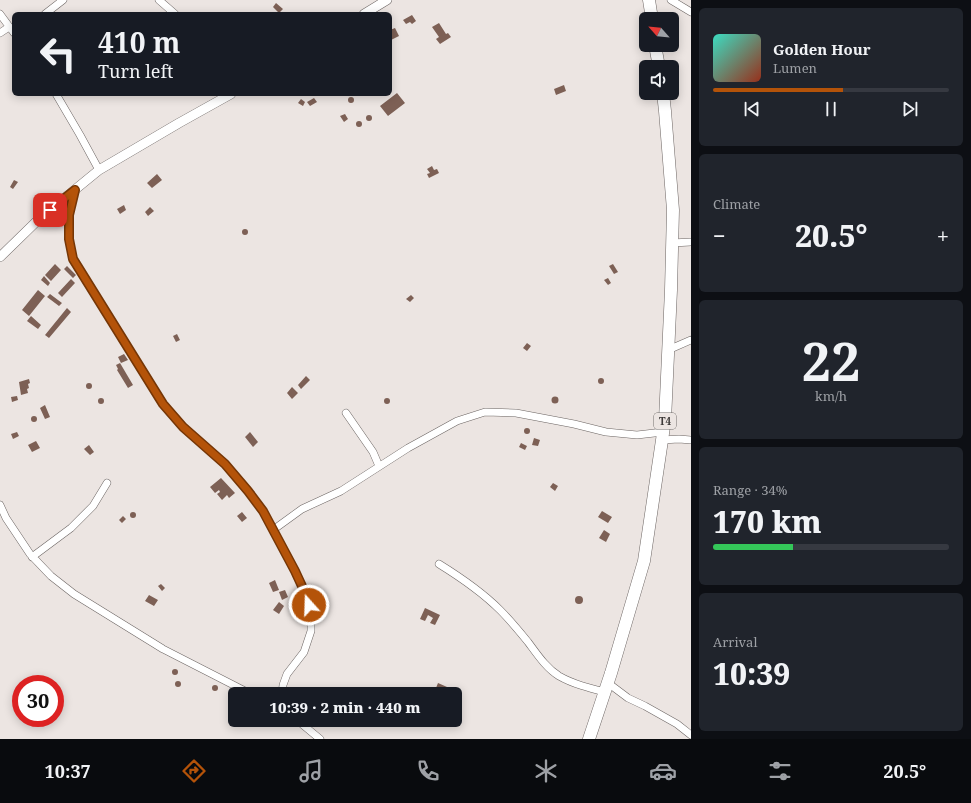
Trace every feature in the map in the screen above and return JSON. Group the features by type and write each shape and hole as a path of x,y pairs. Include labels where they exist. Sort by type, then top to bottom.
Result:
{"highway":[{"path":"649,0 651,12"},
{"name":"T4","path":"589,739 612,673 644,561 665,420 673,210 664,100"}],"street":[{"path":"48,12 63,0"},
{"path":"160,0 173,12"},
{"path":"367,12 387,0"},
{"path":"671,0 691,12"},
{"path":"0,14 12,30"},
{"path":"0,33 9,26"},
{"path":"57,96 99,170"},
{"path":"0,257 39,219 99,170 227,96"},
{"path":"75,190 69,215 69,239 73,259 163,404 183,427 225,464 263,511 307,597 311,612 311,631 304,652 287,674 282,687"},
{"path":"672,243 691,242"},
{"path":"668,350 691,340"},
{"path":"273,530 302,509 341,491 408,448 457,422 485,412 516,413 574,424 606,432 663,436 691,440"},
{"path":"346,413 373,452 379,466"},
{"path":"32,557 70,528 93,506 107,483"},
{"path":"0,505 6,518 32,557 51,576 74,594 163,649 237,687"},
{"path":"439,564 456,574 500,609 540,657 559,676 586,687 606,687 677,724 691,735"},
{"path":"305,727 320,739"}],"building":[{"path":"276,3 283,9 278,12 273,7"},
{"path":"412,15 416,21 412,24 410,22 406,24 403,20"},
{"path":"439,23 446,34 448,33 451,37 440,44 436,39 439,37 432,27"},
{"path":"395,28 399,36 392,40 392,29"},
{"path":"564,85 566,91 556,95 554,89"},
{"path":"397,93 405,103 388,116 380,106"},
{"path":"351,97 354,100 351,103 348,100"},
{"path":"314,98 317,102 310,106 307,102"},
{"path":"301,99 305,102 303,106 298,103"},
{"path":"345,114 348,119 344,122 340,116"},
{"path":"369,115 372,118 369,121 366,118"},
{"path":"359,121 362,124 359,127 356,124"},
{"path":"432,166 434,170 437,169 439,173 429,178 427,174 430,173 427,169"},
{"path":"157,174 162,180 152,188 147,183"},
{"path":"14,180 18,182 13,189 10,187"},
{"path":"124,205 126,210 120,214 117,209"},
{"path":"150,207 154,211 148,216 145,212"},
{"path":"245,229 248,232 245,235 242,232"},
{"path":"55,264 61,270 51,281 45,275"},
{"path":"613,264 618,272 614,274 609,266"},
{"path":"67,266 76,275 73,278 64,269"},
{"path":"44,276 50,283 48,286 41,280"},
{"path":"608,278 611,283 608,285 604,280"},
{"path":"71,279 75,283 62,297 58,293"},
{"path":"38,290 45,296 29,316 22,310"},
{"path":"50,294 62,303 59,306 47,297"},
{"path":"411,295 414,298 410,302 406,299"},
{"path":"67,308 71,312 49,338 45,335"},
{"path":"31,316 41,325 38,329 27,321"},
{"path":"177,334 180,340 176,342 173,336"},
{"path":"527,343 531,346 527,351 523,348"},
{"path":"124,354 128,360 121,363 118,357"},
{"path":"120,363 133,385 128,388 117,370 116,365"},
{"path":"306,376 310,380 301,389 298,385"},
{"path":"601,378 604,381 601,384 598,381"},
{"path":"29,379 29,388 27,389 28,393 21,395 19,382"},
{"path":"89,383 92,386 89,389 86,386"},
{"path":"292,387 298,393 292,399 287,393"},
{"path":"17,396 18,400 12,402 11,397"},
{"path":"555,397 558,400 555,403 552,400"},
{"path":"101,398 104,401 101,404 98,401"},
{"path":"387,398 390,401 387,404 384,401"},
{"path":"45,405 50,417 45,419 40,408"},
{"path":"34,416 37,419 34,422 31,419"},
{"path":"527,428 530,431 527,434 524,431"},
{"path":"17,432 19,436 13,439 11,434"},
{"path":"250,432 258,442 253,447 245,437"},
{"path":"534,438 540,440 538,446 532,445"},
{"path":"36,441 40,448 32,452 28,445"},
{"path":"521,443 527,446 525,450 519,447"},
{"path":"89,445 94,452 90,455 84,449"},
{"path":"221,478 235,493 229,498 227,495 222,500 217,494 220,492 219,490 215,493 210,487"},
{"path":"553,483 558,486 555,491 550,487"},
{"path":"602,511 612,517 608,523 598,517"},
{"path":"133,512 136,515 133,518 130,515"},
{"path":"242,512 247,518 242,522 237,516"},
{"path":"123,516 126,519 122,523 119,520"},
{"path":"604,530 610,534 606,542 599,538"},
{"path":"275,580 279,590 273,592 269,583"},
{"path":"161,584 165,588 162,591 158,586"},
{"path":"285,590 288,597 282,600 279,592"},
{"path":"149,595 158,600 154,606 145,601"},
{"path":"579,596 582,597 582,603 579,604 576,603 575,600 576,597"},
{"path":"279,602 284,606 279,614 273,610"},
{"path":"425,608 440,615 435,625 430,623 433,618 428,615 425,621 420,619"},
{"path":"175,669 178,672 175,675 172,672"},
{"path":"178,681 181,684 178,687 175,684"},
{"path":"438,683 447,687 436,687"},
{"path":"215,685 218,688 215,691 212,688"}],"route":[{"path":"50,210 75,190 69,215 69,239 73,259 163,404 183,427 225,464 263,511 295,571 309,605"}]}
